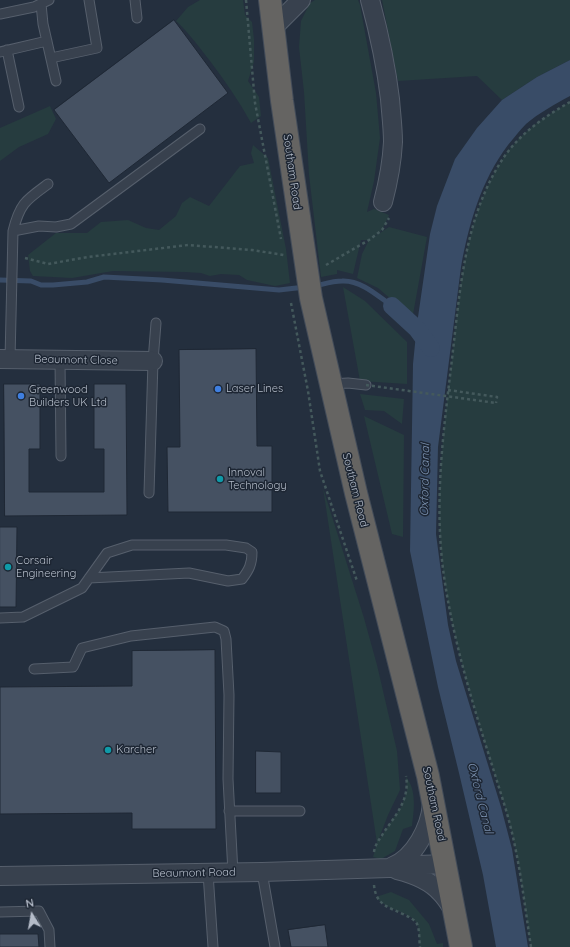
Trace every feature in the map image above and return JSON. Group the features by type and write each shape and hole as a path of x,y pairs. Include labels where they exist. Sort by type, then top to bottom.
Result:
{"highway":[{"name":"Southam Road","path":"270,0 282,101 306,273 301,300 330,384 432,795 461,947"}],"street":[{"path":"273,28 301,0"},
{"path":"370,0 384,59 392,118 393,141 391,165 383,202"},
{"name":"Beaumont Close","path":"5,359 153,361"},
{"path":"380,867 397,864 406,857 420,840 429,819 432,795"},
{"name":"Beaumont Road","path":"0,876 233,873 446,864"},
{"name":"Beaumont Road","path":"380,867 412,874 427,881 441,892 454,911"}],"lane":[{"path":"0,14 34,7 49,0"},
{"path":"51,58 97,48 88,0"},
{"path":"135,0 137,18"},
{"path":"41,4 56,81"},
{"path":"19,107 4,51 47,41"},
{"path":"13,231 39,226 71,224 200,129"},
{"path":"5,359 11,304 13,231 17,214 28,198 48,184"},
{"path":"149,492 153,361 156,323"},
{"path":"60,360 61,456"},
{"path":"330,384 348,383 366,385"},
{"path":"0,618 23,616 82,588 89,578 107,553 132,545 226,544 246,548 252,552 252,562 249,570 242,579 228,581 189,573 89,578"},
{"path":"34,669 73,667 82,648 131,636 215,627 224,631 226,639 229,695 228,779 233,873"},
{"path":"229,811 300,811"},
{"path":"262,872 274,947"},
{"path":"208,873 213,947"},
{"path":"0,912 39,911 49,930 50,947"}],"path":[{"path":"246,0 255,104 281,240"},
{"path":"531,947 514,843 506,810 467,684 452,624 440,545 440,472 459,299 466,255 473,226 483,197 502,160 512,145 536,124 570,102"},
{"path":"326,264 370,240 382,230 388,219 391,205 383,202"},
{"path":"13,255 48,264 88,257 188,245 252,250 284,255"},
{"path":"283,247 285,262"},
{"path":"301,300 308,391 320,471 357,582"},
{"path":"366,385 496,403 497,397 448,390"},
{"path":"405,770 407,784 405,799 375,848 380,867 376,897 384,905 416,922 418,926 420,947"}],"green space":[{"path":"200,0 243,0 245,15 252,22 254,39 254,62 248,81 259,97 261,116 251,123 237,99 216,69 194,40 176,21 188,7"},
{"path":"315,0 358,0 360,5 376,93 380,138 374,181 367,212 374,209 389,215 382,230 374,237 389,227 427,237 412,320 399,306 378,288 357,278 362,254 369,240 361,240 353,274 337,270 337,274 321,277 309,175 304,92 299,47 301,21 310,3"},
{"path":"382,0 570,0 570,60 537,77 502,100 477,76 398,81"},
{"path":"570,102 570,947 531,947 521,878 511,827 471,698 450,612 441,555 441,471 445,415 461,282 479,206 489,183 502,160 516,142 533,126"},
{"path":"50,106 56,119 48,134 19,147 0,161 0,128"},
{"path":"253,145 268,158 286,249 290,283 275,286 247,280 239,275 221,274 210,276 201,273 185,272 113,271 72,278 33,276 30,271 28,255 56,233 87,233 101,222 128,220 146,228 159,230 176,216 182,203 190,197 209,206 240,166 254,163 251,153"},
{"path":"343,287 365,301 407,342 407,384 360,381"},
{"path":"360,394 404,399 402,424 384,411 365,410"},
{"path":"364,416 404,435 403,537 392,534"},
{"path":"323,488 364,618 377,665 397,751 400,790 378,841 401,807 407,791 406,777 412,788 413,794 414,807 412,826 403,829 395,851 381,859 373,857 377,843"},
{"path":"391,892 409,900 429,924 437,944 443,943 443,947 420,947 419,931 416,922 408,915 386,905 376,897"}],"water":[{"name":"Oxford Canal","path":"570,60 570,96 542,112 521,129 508,145 490,173 477,203 468,234 461,267 438,447 436,534 448,625 456,661 501,807 512,849 528,947 496,947 483,875 438,687 410,551 413,364 417,324 430,234 437,206 455,159 477,128 502,100 537,77"}],"building":[{"path":"174,20 228,93 109,183 54,110"},
{"path":"256,349 257,446 272,446 272,512 168,512 167,447 180,447 179,350"},
{"path":"4,384 40,384 40,449 29,449 29,492 104,492 104,449 94,449 94,384 126,384 127,515 5,516"},
{"name":"Corsair Engineering","path":"0,527 17,527 16,607 0,607"},
{"name":"Karcher","path":"215,650 216,829 132,829 132,813 0,814 0,687 132,686 132,651"},
{"path":"256,751 281,752 281,793 256,793"},
{"path":"325,925 328,947 291,947 288,930"},
{"path":"0,934 38,934 39,947 0,947"}],"waterway":[{"path":"0,280 31,281 41,285 53,285 87,282 104,277 162,280 279,290 305,287"},
{"path":"315,286 339,281 349,281 369,289 392,306"},
{"path":"392,306 417,329 431,348"}],"place":[{"name":"Laser Lines","path":"218,389"},
{"name":"Greenwood Builders UK Ltd","path":"21,396"},
{"name":"Innoval Technology","path":"220,479"},
{"name":"Corsair Engineering","path":"8,567"},
{"name":"Karcher","path":"108,750"}]}
